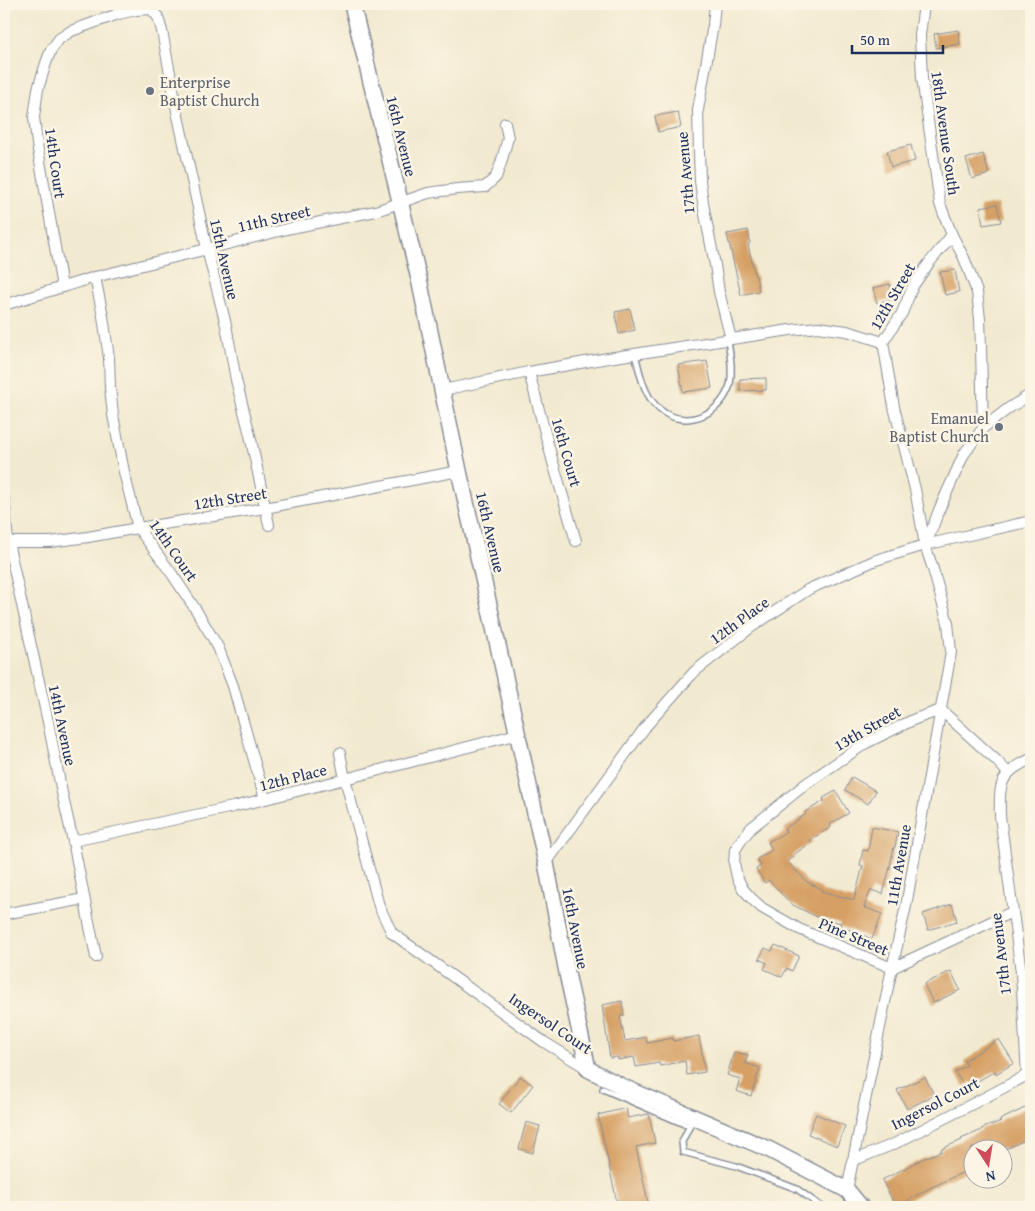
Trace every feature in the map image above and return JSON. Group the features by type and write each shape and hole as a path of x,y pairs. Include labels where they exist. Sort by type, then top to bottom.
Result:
{"street":[{"name":"16th Avenue","path":"352,4 419,279 459,471 546,862 588,1070"},
{"name":"17th Avenue","path":"715,4 713,26 698,110 700,181 729,339"},
{"name":"18th Avenue South","path":"924,4 920,35 922,78 940,204 952,235 964,258 976,292 981,338 982,428"},
{"name":"15th Avenue","path":"119,9 152,9 158,17 207,250 226,325 236,380 250,435 265,508"},
{"name":"14th Court","path":"62,287 37,144 34,117 38,89 51,50 59,39 71,31 119,9"},
{"name":"11th Street","path":"4,305 158,260 207,250 292,228 376,211 428,193 457,188 485,187 496,177 501,164 508,138 505,123"},
{"name":"12th Street","path":"443,390 529,372 790,330 818,327 847,331 883,342 902,314 913,286 928,262 952,235"},
{"name":"14th Court","path":"95,277 109,358 113,416 138,528 172,574 218,647 233,686 266,799"},
{"path":"883,342 894,407 915,489 925,546"},
{"name":"16th Court","path":"529,372 576,541"},
{"path":"925,546 964,454 982,428 1031,394"},
{"name":"12th Street","path":"6,542 50,542 88,537 265,508 459,471"},
{"name":"14th Avenue","path":"4,498 6,542 73,841 96,957"},
{"path":"265,508 269,525"},
{"name":"12th Place","path":"546,862 646,726 694,672 750,628 810,590 876,560 925,546 1031,521"},
{"name":"11th Avenue","path":"847,1190 906,906 951,652 948,623 925,546"},
{"path":"941,710 1008,773 1031,759"},
{"name":"13th Street","path":"734,863 735,850 751,828 807,783 866,743 915,718 941,710"},
{"name":"12th Place","path":"73,841 266,799 518,734"},
{"path":"340,753 345,779"},
{"name":"17th Avenue","path":"1008,773 1001,785 1000,816 1021,972 1029,1074"},
{"name":"Ingersol Court","path":"345,779 379,906 392,933 544,1042 588,1070 692,1121 768,1148 847,1190"},
{"name":"Pine Street","path":"734,863 737,877 743,889 762,908 799,929 892,968 1012,912"},
{"path":"4,914 84,899"},
{"name":"Ingersol Court","path":"852,1161 903,1139 1029,1074"},
{"path":"847,1190 861,1207"}],"lane":[{"path":"635,354 643,382 652,401 665,414 685,419 707,414 720,404 730,387 732,368 729,339"},
{"path":"603,1089 692,1121 682,1142 683,1152 736,1166 797,1189 822,1207"}],"building":[{"path":"958,30 960,44 936,48 934,34"},
{"path":"678,112 681,127 658,132 655,116"},
{"path":"911,145 915,161 891,167 887,151"},
{"path":"983,154 989,174 972,179 966,159"},
{"path":"997,204 1001,222 983,225 980,207"},
{"path":"748,230 750,243 748,244 759,291 741,295 727,234"},
{"path":"955,270 959,292 945,295 940,272"},
{"path":"890,284 893,299 877,303 873,288"},
{"path":"630,309 635,330 619,334 615,312"},
{"path":"707,361 712,388 683,392 678,365"},
{"path":"766,378 766,390 740,391 740,379"},
{"path":"852,777 876,791 868,804 845,790"},
{"path":"836,791 849,813 830,824 831,827 810,840 812,842 787,861 807,882 822,889 821,891 854,900 863,866 860,865 863,850 868,851 872,827 898,832 883,894 871,890 864,907 882,914 872,939 840,926 841,923 819,918 791,904 769,880 765,883 756,869 761,866 757,859 772,850 768,842 786,832 784,829 806,814 805,812 824,801 823,798"},
{"path":"952,904 957,921 928,930 923,914"},
{"path":"775,945 799,956 792,971 787,968 782,977 764,969 767,963 759,959 765,948 772,951"},
{"path":"951,971 960,990 933,1003 924,984"},
{"path":"622,1001 624,1016 620,1016 625,1041 646,1037 647,1043 699,1036 705,1072 687,1075 685,1061 660,1066 659,1063 636,1067 634,1057 618,1060 618,1057 610,1058 602,1005"},
{"path":"999,1039 1014,1063 996,1074 995,1071 973,1084 971,1082 964,1086 955,1072 967,1065 964,1061"},
{"path":"734,1052 748,1055 745,1063 760,1068 751,1096 736,1091 740,1079 727,1075"},
{"path":"520,1076 533,1085 511,1113 499,1104"},
{"path":"925,1077 934,1095 907,1109 897,1090"},
{"path":"1031,1105 1031,1137 1012,1146 1012,1138 963,1138 1001,1121"},
{"path":"626,1108 628,1118 649,1114 655,1143 636,1147 649,1207 618,1207 598,1115"},
{"path":"816,1114 845,1126 837,1146 808,1134"},
{"path":"526,1122 540,1126 533,1153 519,1149"},
{"path":"962,1140 962,1173 896,1207 882,1180 922,1159 942,1151 941,1149"}],"place":[{"name":"Enterprise Baptist Church","path":"150,91"},
{"name":"Emanuel Baptist Church","path":"999,427"}]}
